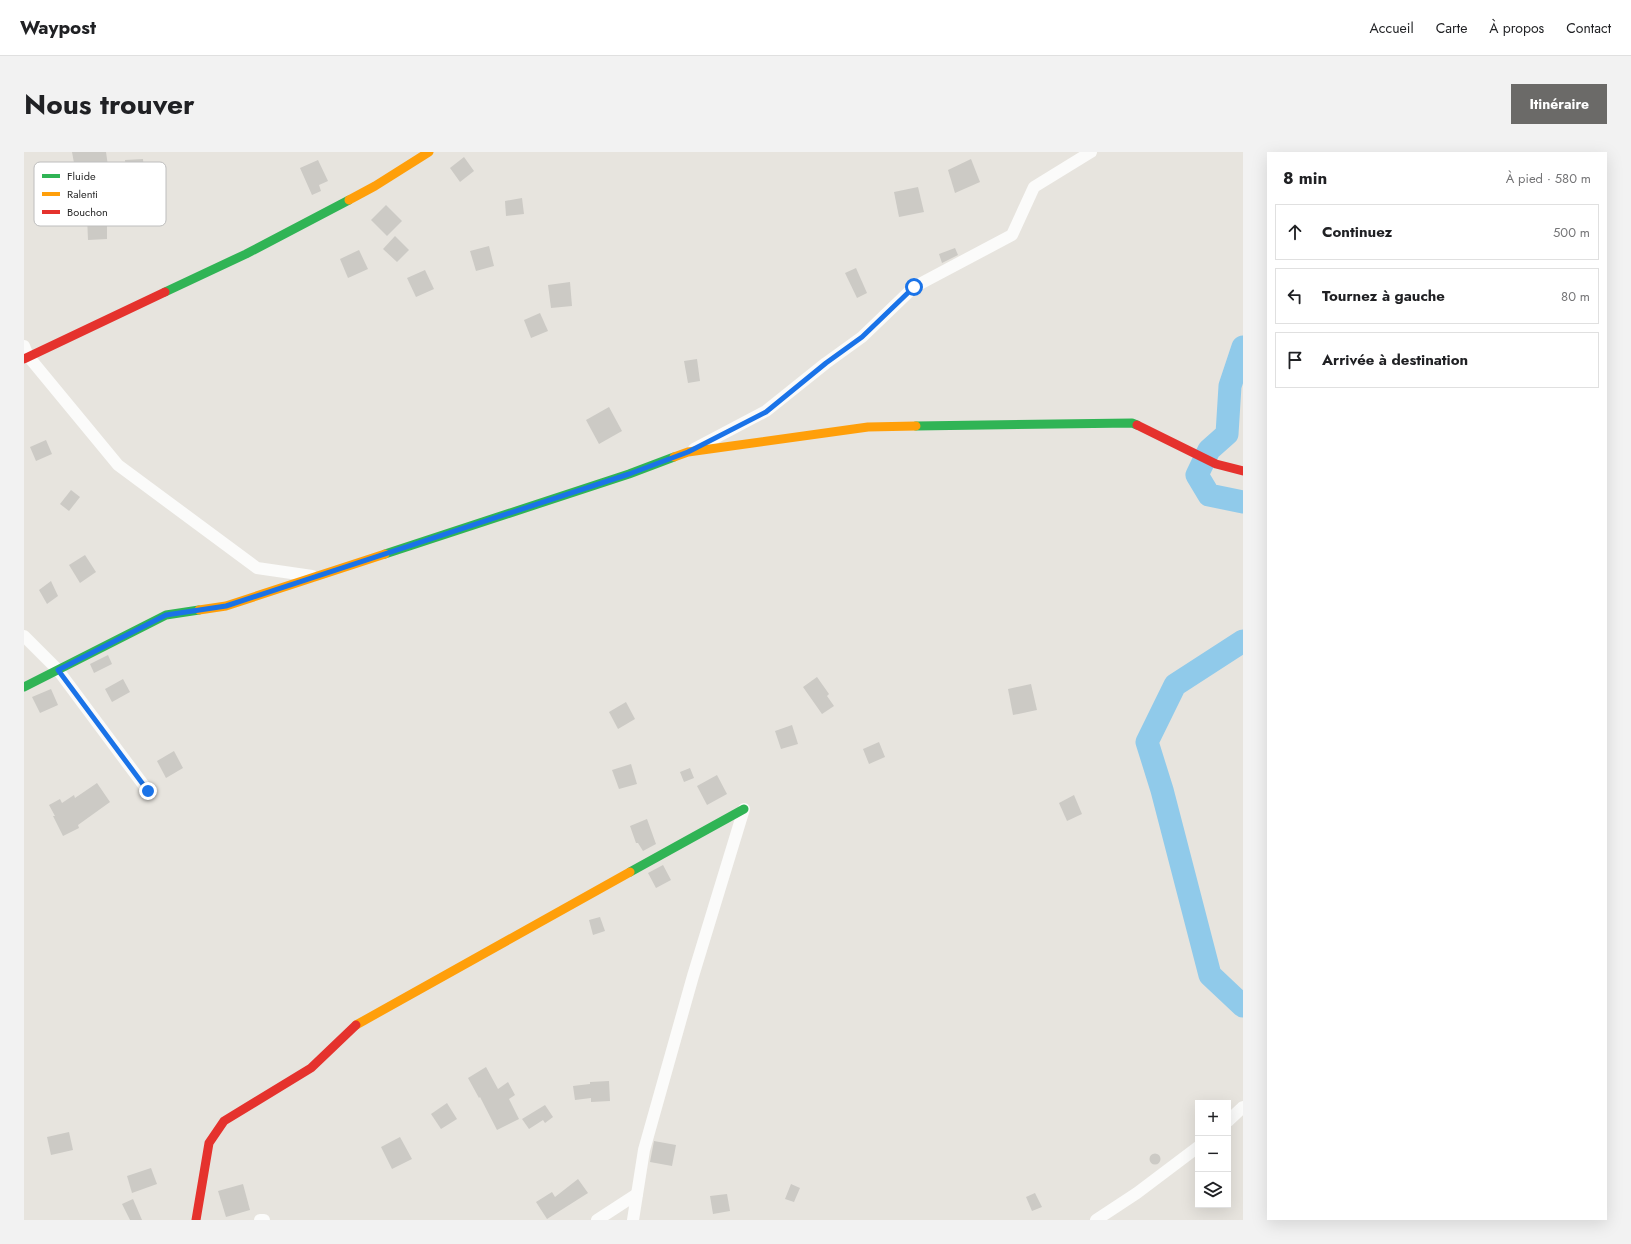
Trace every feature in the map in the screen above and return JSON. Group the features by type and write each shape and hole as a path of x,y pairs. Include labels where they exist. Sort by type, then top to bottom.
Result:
{"street":[{"path":"315,577 257,568 118,465 26,354 246,254 375,186 429,152"},
{"path":"24,687 166,615 226,606 629,474 688,452 766,412 826,363 862,337 914,287 1012,235 1034,187 1091,152"},
{"path":"688,452 868,427 1132,423 1216,464 1243,471"},
{"path":"24,636 58,670 148,791"},
{"path":"633,1220 646,1143 691,983 744,809"},
{"path":"196,1220 209,1143 224,1121 311,1068 358,1023 744,809"},
{"path":"1231,1118 1243,1107"},
{"path":"1096,1220 1137,1193 1195,1149"},
{"path":"597,1220 637,1194"}],"building":[{"path":"72,152 106,152 107,162 74,162"},
{"path":"464,157 474,171 460,182 450,168"},
{"path":"143,159 143,162 125,162 125,160"},
{"path":"971,159 980,182 955,193 948,170"},
{"path":"318,160 328,181 319,185 321,191 312,195 300,168"},
{"path":"918,187 924,212 899,217 894,192"},
{"path":"522,198 524,214 506,216 505,201"},
{"path":"386,205 402,221 387,236 371,220"},
{"path":"87,226 107,226 107,239 88,240"},
{"path":"395,236 409,250 397,262 383,249"},
{"path":"489,246 494,266 476,271 470,251"},
{"path":"955,248 958,255 942,263 939,254"},
{"path":"359,250 368,269 348,278 340,259"},
{"path":"856,268 867,293 857,298 845,273"},
{"path":"425,270 434,289 416,297 407,278"},
{"path":"570,282 572,306 551,308 548,285"},
{"path":"540,313 548,331 531,338 524,320"},
{"path":"697,359 700,381 688,383 684,361"},
{"path":"609,407 622,431 599,444 586,420"},
{"path":"46,440 52,454 36,461 30,447"},
{"path":"71,490 80,497 69,511 60,504"},
{"path":"85,555 96,572 80,583 69,565"},
{"path":"51,581 58,596 47,604 39,590"},
{"path":"108,655 112,664 94,673 90,664"},
{"path":"817,677 829,694 827,696 834,706 822,714 803,687"},
{"path":"123,679 130,692 112,702 105,689"},
{"path":"1031,684 1037,710 1013,715 1008,689"},
{"path":"51,689 58,705 40,713 32,697"},
{"path":"626,702 635,719 618,729 609,712"},
{"path":"792,725 798,744 781,749 775,731"},
{"path":"879,742 885,757 869,764 863,749"},
{"path":"174,751 183,768 166,778 157,761"},
{"path":"631,764 637,784 619,789 612,770"},
{"path":"690,768 694,778 684,782 680,772"},
{"path":"717,775 727,794 707,805 697,786"},
{"path":"97,783 110,802 78,825 79,828 63,836 49,805 60,799 62,803 74,795 75,798"},
{"path":"1074,795 1082,814 1067,821 1059,803"},
{"path":"647,819 656,844 643,851 638,843 636,843 630,826"},
{"path":"663,865 671,880 656,888 648,873"},
{"path":"600,917 605,931 593,935 589,920"},
{"path":"486,1067 498,1089 508,1082 515,1095 509,1099 519,1119 497,1130 480,1097 479,1098 468,1078"},
{"path":"609,1081 610,1101 591,1102 591,1098 575,1100 573,1086 590,1084 590,1082"},
{"path":"447,1103 457,1119 441,1129 431,1114"},
{"path":"545,1105 553,1117 545,1123 543,1120 529,1129 522,1119"},
{"path":"69,1132 73,1150 51,1155 47,1137"},
{"path":"400,1137 412,1159 392,1169 381,1147"},
{"path":"654,1141 676,1145 672,1166 650,1162"},
{"path":"1153,1154 1157,1154 1159,1155 1159,1163 1153,1164 1150,1161 1150,1157"},
{"path":"151,1168 157,1184 132,1193 127,1176"},
{"path":"578,1179 588,1193 547,1219 536,1202 552,1192 555,1197"},
{"path":"243,1184 250,1210 226,1217 218,1191"},
{"path":"791,1184 800,1188 794,1202 785,1199"},
{"path":"1035,1193 1042,1207 1032,1211 1026,1197"},
{"path":"727,1194 730,1211 713,1214 710,1196"},
{"path":"133,1199 142,1220 130,1220 122,1204"}],"waterway":[{"path":"1243,347 1230,386 1227,434 1209,450 1197,475 1209,495 1243,502"},
{"path":"1243,641 1175,685 1147,742 1162,790 1210,975 1243,1006"}],"traffic: fast":[{"path":"165,292 246,254 349,200"},
{"path":"916,426 1132,423 1137,425"},
{"path":"385,554 629,474 674,457"},
{"path":"24,687 166,615 199,610"},
{"path":"630,872 744,809"}],"traffic: slow":[{"path":"349,200 375,186 429,152"},
{"path":"674,457 688,452 868,427 916,426"},
{"path":"199,610 226,606 385,554"},
{"path":"356,1025 630,872"}],"traffic: jam":[{"path":"24,359 165,292"},
{"path":"1137,425 1216,464 1243,471"},
{"path":"196,1220 209,1143 224,1121 311,1068 356,1025"}],"route":[{"path":"148,791 58,670 166,615 226,606 629,474 688,452 766,412 826,363 862,337 914,287"}]}
